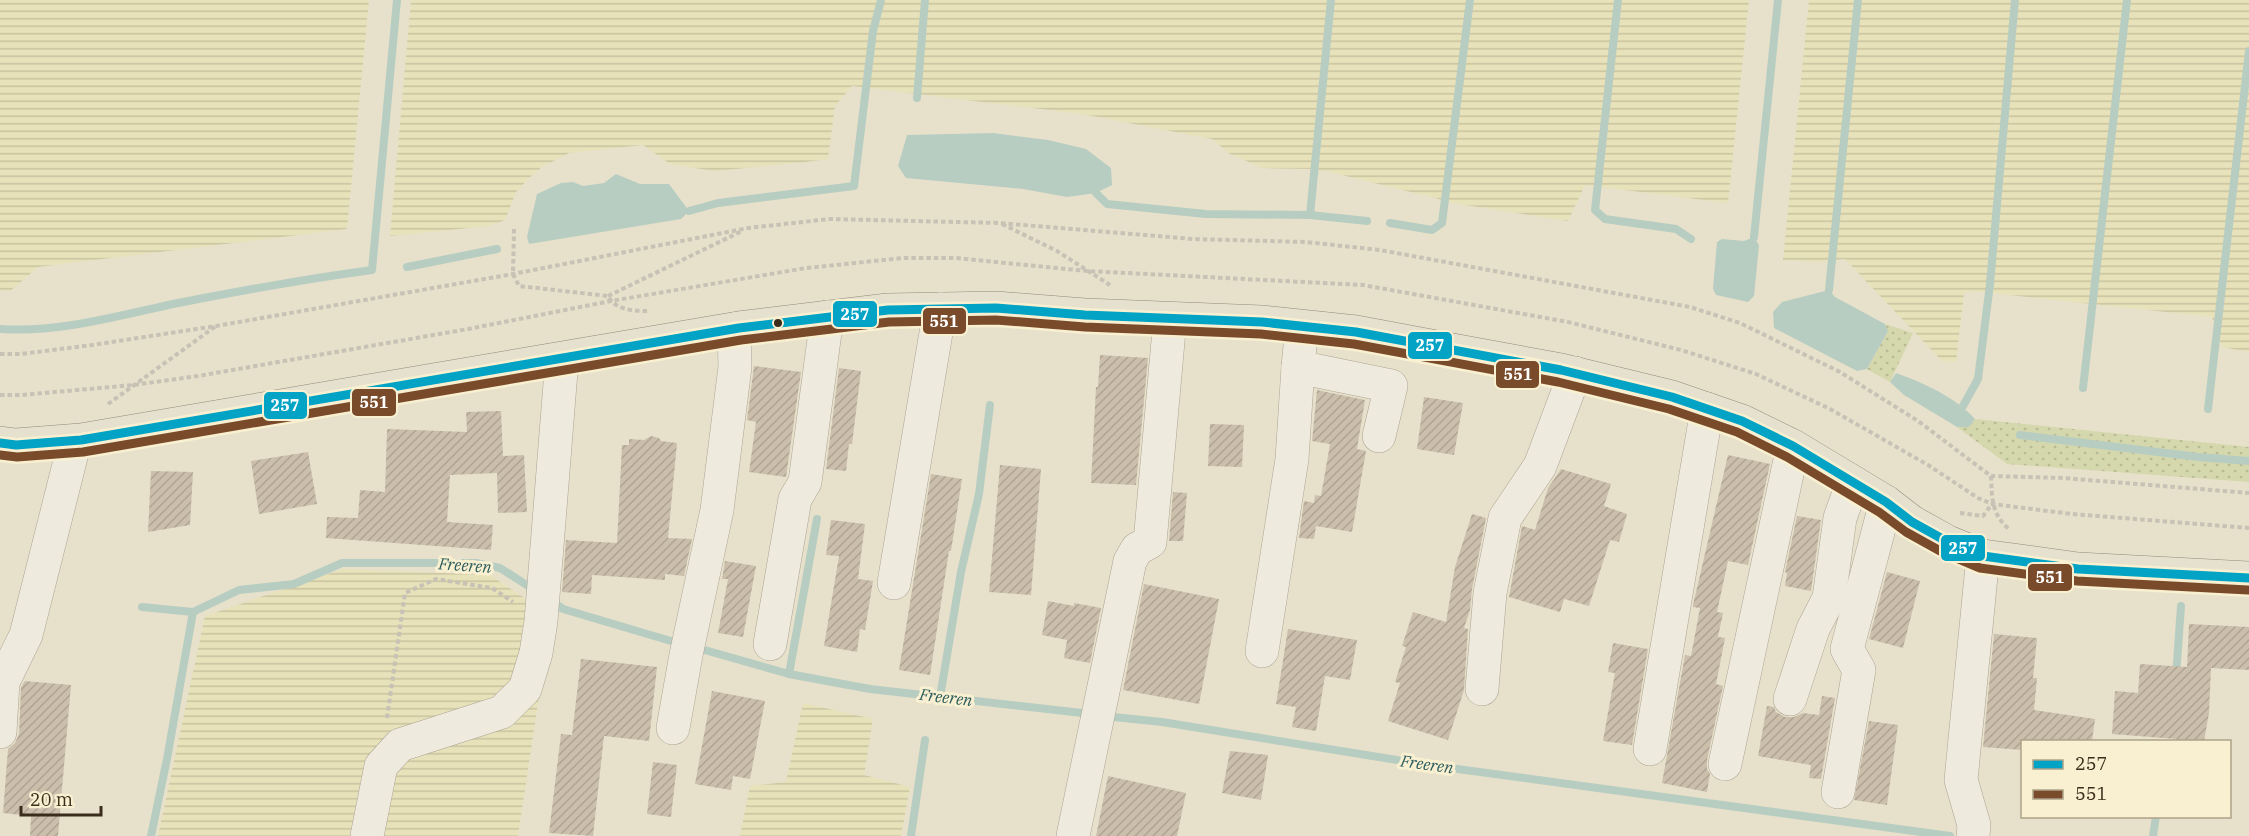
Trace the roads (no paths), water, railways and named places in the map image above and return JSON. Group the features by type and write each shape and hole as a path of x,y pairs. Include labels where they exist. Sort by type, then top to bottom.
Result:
{"main road":[{"path":"0,443 16,445 75,441 734,328 888,310 996,308 1170,319 1262,322 1356,332 1575,373 1672,397 1742,420 1853,482 1886,502 1912,522 1939,537 1983,556 2078,569 2249,578"}],"lane":[{"path":"894,582 940,309"},
{"path":"770,644 795,499 805,482 827,317"},
{"path":"1073,836 1130,561 1137,549 1150,542 1170,319"},
{"path":"1262,651 1292,459 1303,327"},
{"path":"673,728 717,510 735,367 734,328"},
{"path":"367,836 381,766 399,745 502,712 525,689 536,652 542,604 562,359"},
{"path":"1298,367 1391,386 1379,436"},
{"path":"1482,689 1490,593 1505,518 1540,466 1575,373"},
{"path":"1650,749 1707,409"},
{"path":"0,732 3,682 26,635 75,441"},
{"path":"1725,764 1792,446"},
{"path":"1790,699 1813,629 1829,598 1840,518 1853,482"},
{"path":"1838,792 1859,670 1847,649 1886,502"},
{"path":"1973,836 1974,825 1961,780 1983,556"}],"waterway":[{"path":"0,329 22,330 65,326 247,290 372,270 397,0"},
{"path":"689,211 718,203 854,186 873,31 881,0"},
{"path":"917,98 925,0"},
{"path":"1310,215 1331,0"},
{"path":"1390,223 1432,230 1442,223 1470,0"},
{"path":"1618,0 1595,210 1605,219 1676,229 1691,239"},
{"path":"1754,237 1778,0"},
{"path":"1829,290 1858,0"},
{"path":"1963,406 1978,379 1990,284 2015,0"},
{"path":"2083,388 2127,0"},
{"path":"2208,409 2249,51"},
{"path":"1096,193 1107,204 1206,214 1310,215 1367,221"},
{"path":"407,267 497,249"},
{"path":"940,697 961,572 979,494 990,405"},
{"path":"2020,435 2249,461"},
{"path":"789,674 817,519"},
{"name":"Freeren","path":"151,836 193,612 239,590 294,584 342,563 476,563 500,568 536,591"},
{"name":"Freeren","path":"552,601 563,609 681,644"},
{"path":"2176,676 2181,606"},
{"path":"142,607 193,612"},
{"name":"Freeren","path":"694,647 789,674 870,689 1091,714"},
{"name":"Freeren","path":"1104,716 1162,722 1428,765 1950,836"},
{"path":"911,836 925,740"},
{"path":"2153,836 2156,818"}]}
